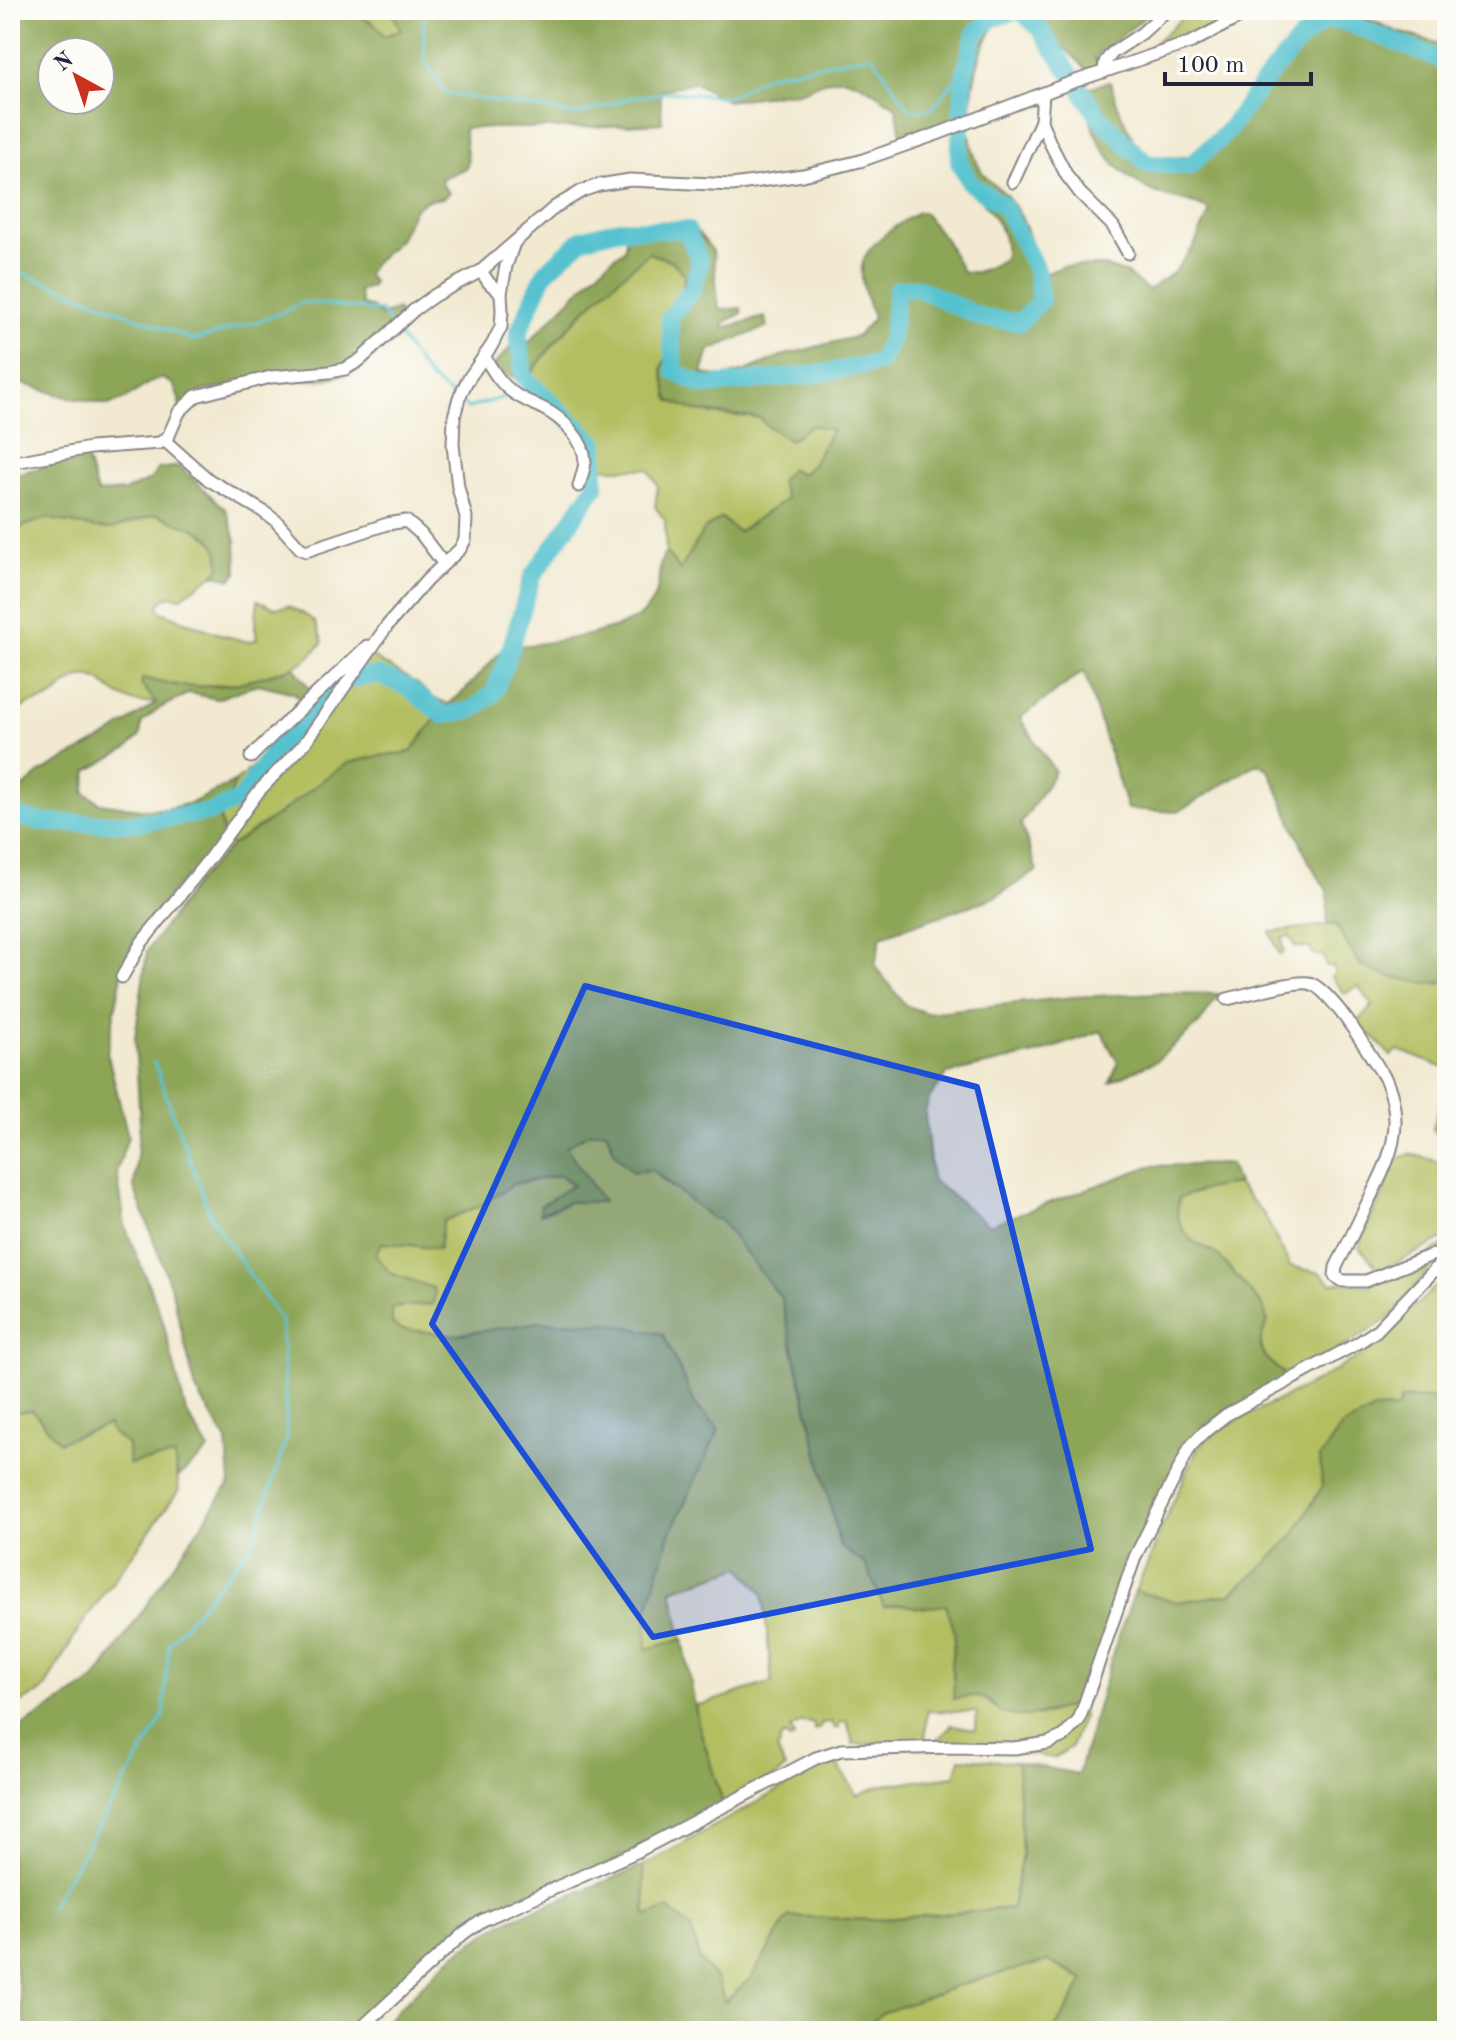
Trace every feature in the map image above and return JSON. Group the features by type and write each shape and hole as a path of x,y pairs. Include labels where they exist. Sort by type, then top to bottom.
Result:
{"street":[{"path":"1099,74 1112,53 1142,33 1167,10"},
{"path":"10,463 90,448 164,440 179,412 196,396 271,377 345,369 360,360 414,310 481,271 555,207 569,197 599,185 630,180 732,185 803,175 860,161 1070,83 1192,42 1253,10"},
{"path":"1013,182 1041,121 1043,94"},
{"path":"1041,121 1067,176 1113,226 1128,253"},
{"path":"251,757 387,626 465,540 466,517 458,487 453,445 454,417 467,381 501,327 501,293 514,243"},
{"path":"481,271 501,293"},
{"path":"484,356 513,394 549,411 573,433 580,444 585,464 579,486"},
{"path":"164,440 209,480 276,521 306,551 387,524 406,521 421,534 443,563"},
{"path":"122,977 142,942 259,791 305,743 387,626"},
{"path":"1227,999 1309,983 1323,991 1338,1008 1392,1093 1396,1114 1391,1156 1336,1267 1335,1276 1343,1281 1366,1281 1447,1249"},
{"path":"358,2031 464,1933 483,1920 636,1852 816,1758 841,1750 1014,1748 1048,1743 1064,1736 1079,1720 1135,1557 1190,1447 1226,1415 1376,1331 1447,1257"}],"highlighted area":[{"path":"585,986 977,1087 1091,1549 653,1637 432,1324"}],"green space":[{"path":"10,10 353,10 377,26 384,36 401,30 391,10 1015,10 1003,17 986,41 976,72 970,117 902,140 896,107 860,84 845,79 825,82 794,93 727,101 693,82 660,91 662,123 573,128 464,128 466,168 441,179 449,193 443,198 428,200 415,208 399,240 371,266 367,275 373,281 371,287 359,291 362,305 373,308 381,316 397,309 406,325 356,371 328,379 265,382 202,391 180,410 173,384 162,378 108,405 10,380"},
{"path":"353,10 391,10 402,30 384,36 371,21 358,16"},
{"path":"1023,10 1154,10 1094,58 1103,66 1089,72 1045,33 1034,17"},
{"path":"1191,10 1243,10 1208,31 1146,51"},
{"path":"1349,10 1395,31 1447,46 1447,982 1401,979 1366,968 1353,954 1336,924 1327,925 1328,892 1309,862 1269,770 1258,763 1178,812 1127,809 1084,671 1020,718 1055,772 1021,824 1037,871 993,898 881,936 875,966 905,1005 926,1013 1073,997 1219,994 1200,1023 1156,1061 1110,1082 1118,1063 1101,1031 1039,1053 947,1074 929,1099 925,1113 932,1180 989,1225 1150,1166 1230,1164 1237,1184 1210,1188 1179,1198 1177,1215 1182,1229 1192,1241 1217,1254 1263,1306 1268,1322 1261,1338 1262,1350 1269,1362 1283,1373 1281,1386 1206,1425 1158,1501 1082,1707 1076,1704 1038,1715 1017,1716 999,1711 981,1697 953,1699 951,1666 955,1633 946,1605 919,1608 902,1604 884,1607 866,1565 840,1546 781,1298 719,1219 713,1219 652,1170 633,1172 616,1155 606,1131 588,1133 566,1147 603,1202 569,1202 540,1214 540,1206 573,1185 560,1175 513,1184 482,1205 443,1221 439,1249 382,1243 375,1254 390,1273 433,1288 435,1293 433,1304 392,1308 392,1323 399,1329 455,1335 540,1322 609,1323 663,1334 695,1404 719,1430 669,1536 647,1612 647,1649 683,1639 698,1723 724,1807 459,1936 393,1991 357,2031 26,2031 14,1961 10,1957 10,1734 95,1680 230,1483 227,1441 196,1390 172,1291 134,1187 140,1123 135,1038 147,951 198,880 232,845 348,763 411,752 441,711 505,647 597,632 616,627 643,613 657,593 661,563 666,552 680,570 704,530 721,518 738,532 786,499 780,481 791,469 802,474 812,465 832,430 812,425 789,440 760,418 695,411 669,400 662,369 675,329 685,275 672,261 649,253 582,313 525,382 491,368 511,347 522,349 592,277 624,251 628,231 639,224 692,225 713,251 719,310 741,308 742,313 724,323 723,328 765,317 767,327 709,350 702,374 723,377 781,356 858,336 873,318 862,276 866,255 886,234 918,212 923,212 945,239 962,271 979,271 1004,259 1005,243 1000,228 961,171 955,157 954,142 970,135 982,172 1003,191 1021,216 1032,248 1030,280 1064,266 1104,266 1127,274 1148,290 1173,273 1194,246 1210,211 1145,187 1117,167 1098,140 1086,88 1110,82 1124,122 1144,158 1161,160 1202,154 1251,106 1282,54 1309,21 1329,12"},
{"path":"648,253 672,261 685,275 675,329 662,369 712,414 760,418 766,425 812,425 832,429 812,465 802,474 786,499 738,532 721,518 704,530 680,571 666,552 665,520 655,507 658,486 648,469 600,466 593,441 542,401 526,382 552,346 582,313"},
{"path":"86,457 97,493 125,491 150,480 158,469 179,466 226,510 236,540 237,573 231,579 213,575 220,568 218,551 212,542 198,531 157,514 113,529 47,518 10,531 10,475"},
{"path":"157,514 206,536 218,551 220,568 180,598 171,596 163,599 158,606 161,612 248,642 257,639 258,600 275,608 289,606 306,615 315,622 323,642 294,667 240,683 196,687 143,679 141,684 156,702 142,703 124,698 93,678 82,677 51,697 17,712 9,667 12,636 21,606 15,600 17,573 10,570 10,531 47,518 94,528"},
{"path":"369,655 418,684 433,698 448,704 411,752 348,763 232,845 225,843 220,817 236,781 255,764 266,746 305,705 319,703"},
{"path":"294,667 314,694 305,705 294,693 258,684 217,699 189,693 160,708 142,722 140,736 128,748 88,771 84,792 100,803 165,809 192,803 236,781 220,817 225,843 172,891 139,933 124,964 107,1052 128,1136 117,1172 125,1226 162,1318 186,1412 209,1450 178,1477 174,1456 129,1464 128,1445 112,1433 108,1425 59,1442 32,1410 15,1413 10,1425 10,799 41,772 106,737 156,703 141,684 143,678 179,685 215,686"},
{"path":"1335,924 1361,965 1439,984 1447,982 1447,1069 1398,1050 1391,1056 1371,1034 1365,1038 1358,1022 1373,1005 1358,986 1345,994 1331,977 1334,967 1326,966 1323,956 1313,954 1311,948 1295,947 1290,936 1282,938 1284,952 1280,955 1270,932"},
{"path":"1447,1090 1447,1148 1433,1129 1441,1099"},
{"path":"606,1130 616,1155 652,1170 668,1185 719,1219 781,1298 840,1546 866,1565 884,1606 902,1604 919,1608 946,1604 955,1633 951,1666 954,1682 987,1700 1000,1712 1040,1716 1076,1704 1082,1707 1083,1716 1071,1747 1054,1758 934,1743 951,1725 976,1730 977,1712 927,1711 925,1743 853,1744 847,1721 839,1723 839,1728 834,1728 831,1722 821,1723 820,1728 815,1730 813,1723 803,1722 791,1728 794,1738 790,1740 785,1735 780,1739 777,1749 785,1768 776,1777 724,1807 695,1705 772,1682 763,1594 741,1567 672,1590 682,1640 647,1650 647,1612 669,1536 719,1430 695,1404 663,1334 540,1322 455,1335 399,1329 392,1323 392,1308 433,1304 433,1288 390,1273 375,1254 381,1243 438,1249 443,1221 482,1205 513,1184 561,1175 574,1185 540,1206 540,1213 569,1202 603,1202 565,1147 588,1133"},
{"path":"1447,1153 1447,1237 1380,1271 1359,1247 1386,1188 1394,1160 1410,1154 1441,1162"},
{"path":"1237,1184 1264,1214 1290,1266 1320,1273 1332,1284 1341,1282 1368,1286 1447,1243 1447,1246 1391,1317 1281,1386 1283,1373 1267,1358 1261,1344 1263,1306 1217,1254 1192,1241 1182,1229 1177,1215 1178,1198"},
{"path":"1447,1276 1447,1398 1402,1399 1397,1409 1374,1410 1320,1458 1322,1487 1293,1535 1270,1560 1230,1594 1177,1602 1135,1591 1198,1448 1221,1428 1315,1382 1365,1353"},
{"path":"1447,1398 1447,2031 1053,2031 1084,1980 1048,1961 976,1980 882,2013 863,2031 376,2031 452,1956 502,1923 643,1866 646,1916 669,1909 691,1928 699,1959 716,1978 725,2002 751,1978 789,1916 872,1920 1012,1908 1022,1853 1017,1762 1078,1774 1114,1649 1135,1591 1177,1602 1231,1594 1293,1535 1322,1487 1320,1458 1341,1427 1374,1410 1397,1409 1401,1399"},
{"path":"32,1410 108,1425 112,1433 128,1445 129,1464 174,1456 179,1490 80,1627 43,1691 10,1708 10,1425 15,1413"},
{"path":"960,1758 1017,1762 1022,1853 1012,1908 872,1920 789,1916 751,1978 725,2002 716,1978 699,1959 691,1927 646,1917 643,1866 834,1759 857,1795 882,1785 955,1776"},
{"path":"1048,1961 1084,1980 1053,2031 863,2031 881,2013 976,1980"}],"waterway":[{"path":"417,10 423,16 425,61 445,93 577,115 629,98 669,92 729,97 767,75 872,55 910,110 932,109 954,81 964,77"},
{"path":"1020,10 1040,29 1100,118 1147,164 1189,166 1226,133 1266,79 1300,40 1323,21 1340,20 1447,62"},
{"path":"10,821 15,816 46,823 133,823 211,812 241,799 272,752 325,697 349,679 378,675 407,687 443,715 472,710 494,693 532,577 595,487 595,443 524,377 518,333 545,273 582,239 619,229 687,230 700,262 693,287 669,319 675,372 704,386 809,375 879,363 891,339 897,289 916,287 982,318 1020,322 1041,300 1036,269 1004,206 971,184 959,162 964,77 975,33 991,19 1020,10"},
{"path":"10,268 194,340 269,318 304,302 381,311 429,378 456,399"},
{"path":"518,392 534,387"},
{"path":"462,403 468,408 511,395"},
{"path":"50,1908 163,1717 169,1644 253,1543 287,1436 281,1321 211,1217 154,1062"}]}
